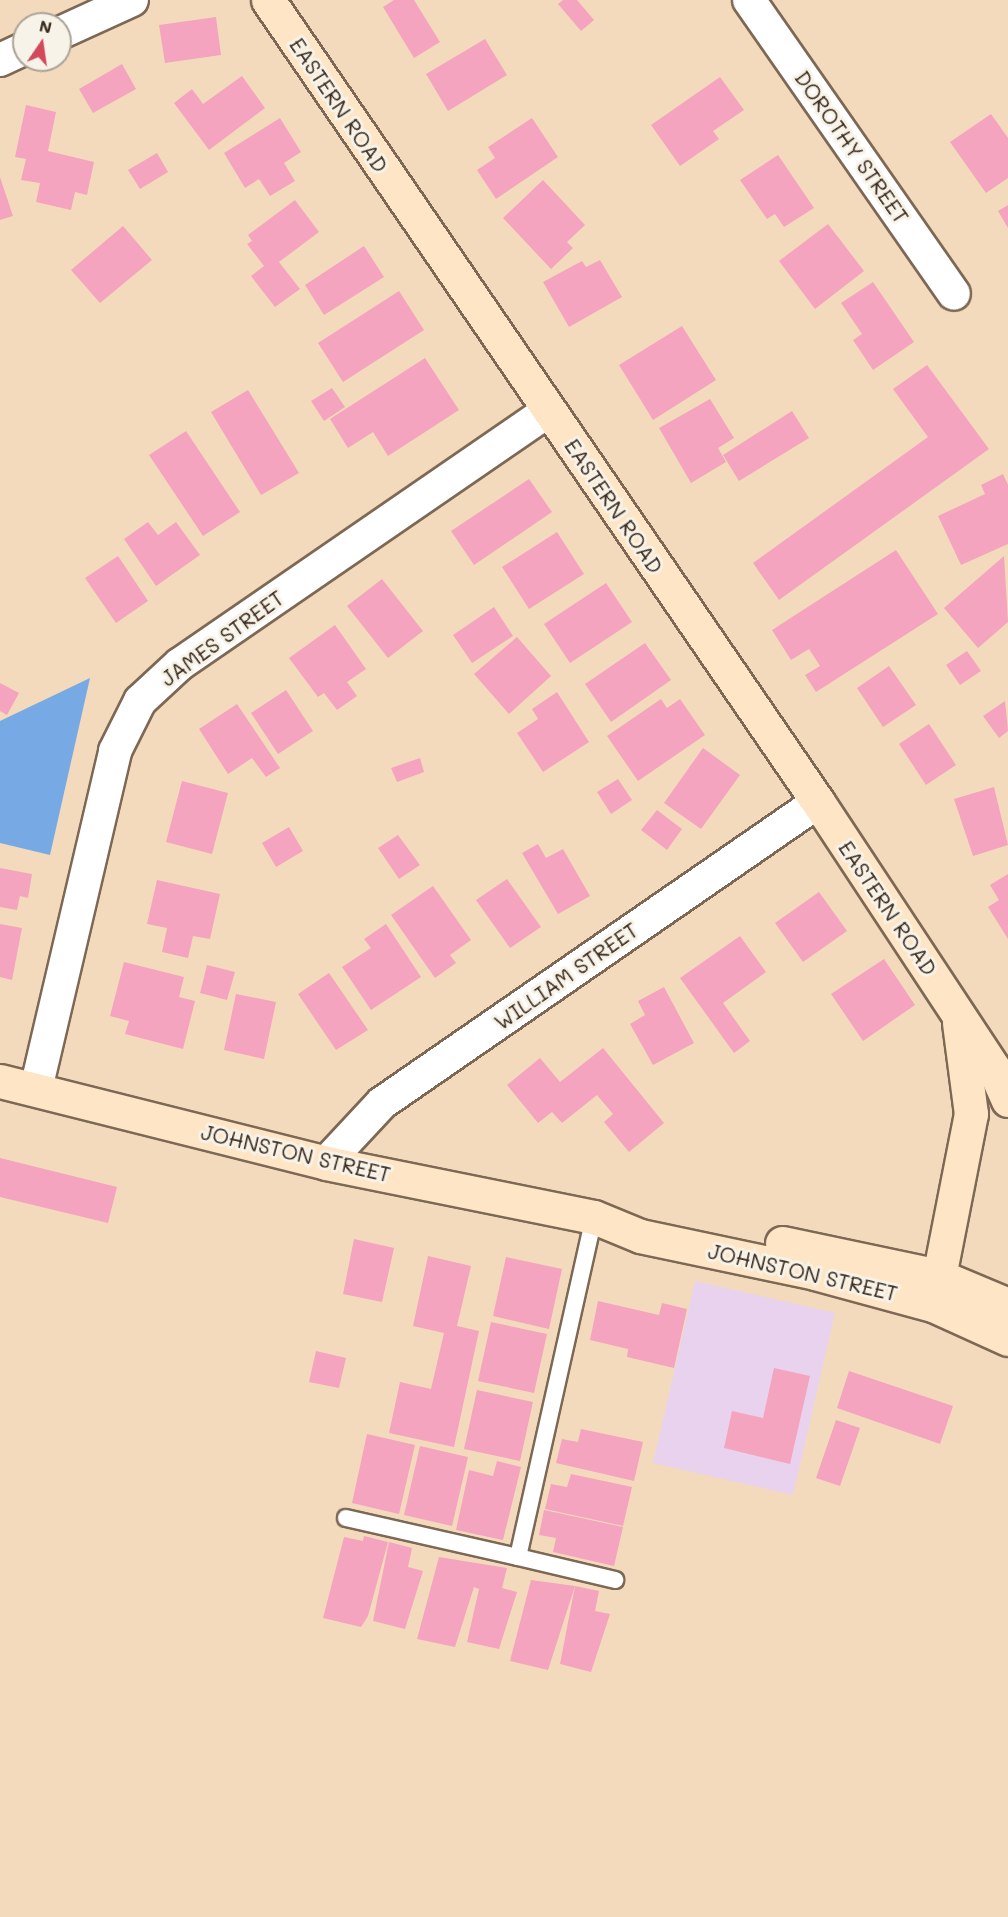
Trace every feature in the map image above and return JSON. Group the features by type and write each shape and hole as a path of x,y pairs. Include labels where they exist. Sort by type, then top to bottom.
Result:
{"street":[{"path":"72,28 132,0"},
{"name":"EASTERN ROAD","path":"267,0 818,802 958,1014 1008,1100"},
{"name":"DOROTHY STREET","path":"749,0 954,294"},
{"name":"JAMES STREET","path":"36,1089 115,751 140,701 180,664 548,411"},
{"name":"WILLIAM STREET","path":"326,1163 382,1103 818,802"},
{"name":"EASTERN ROAD","path":"936,1291 971,1114 958,1014"},
{"name":"JOHNSTON STREET","path":"0,1081 326,1163 594,1217 640,1236 815,1273 936,1291 1008,1305"},
{"name":"JOHNSTON STREET","path":"936,1291 1008,1339"}],"lane":[{"path":"518,1557 594,1217"},
{"path":"346,1518 615,1580"}],"shaded area":[{"path":"695,1281 835,1313 793,1495 653,1463"}],"water":[{"path":"90,678 50,855 0,843 0,721"}],"building":[{"path":"394,0 414,0 440,42 414,58 383,7"},
{"path":"563,0 577,0 594,20 581,31 558,4"},
{"path":"216,17 221,55 165,63 159,25"},
{"path":"485,39 507,75 448,111 426,74"},
{"path":"122,64 136,89 93,113 79,89"},
{"path":"242,76 265,108 209,150 174,103 192,89 203,104"},
{"path":"720,77 744,110 713,131 719,139 680,166 651,125"},
{"path":"26,105 56,112 48,151 94,162 87,195 75,192 71,210 36,202 40,183 21,180 26,159 15,157"},
{"path":"991,114 1008,138 1008,178 986,193 950,142"},
{"path":"280,118 301,152 284,163 295,181 270,196 259,179 245,188 224,153"},
{"path":"532,118 558,157 496,199 477,170 495,158 488,147"},
{"path":"157,153 168,172 140,189 128,170"},
{"path":"778,155 814,208 784,227 775,214 767,219 740,180"},
{"path":"0,177 13,216 0,220"},
{"path":"543,180 585,225 567,242 573,248 551,269 503,218"},
{"path":"295,200 319,232 279,262 300,289 275,307 251,276 264,266 247,244 252,241 248,235"},
{"path":"1008,205 1008,228 998,211"},
{"path":"828,224 864,271 815,309 779,261"},
{"path":"123,226 152,260 100,303 71,270"},
{"path":"364,246 384,277 324,315 305,285"},
{"path":"600,260 622,297 569,327 543,282 582,261 586,267"},
{"path":"873,282 914,342 873,370 853,340 862,334 841,303"},
{"path":"399,291 424,330 343,382 318,343"},
{"path":"682,326 716,380 653,420 619,365"},
{"path":"425,358 459,410 388,456 373,432 348,448 330,419"},
{"path":"927,365 989,449 779,600 753,563 928,437 893,389"},
{"path":"332,388 345,407 324,421 311,401"},
{"path":"248,390 299,473 261,495 211,412"},
{"path":"710,399 734,438 718,448 726,462 691,483 659,428"},
{"path":"792,411 809,438 739,481 723,455"},
{"path":"186,431 240,512 203,536 149,455"},
{"path":"1003,474 1008,485 1008,544 961,565 938,516 985,494 981,485"},
{"path":"529,479 552,512 474,565 451,531"},
{"path":"148,522 158,535 176,522 200,555 156,586 124,539"},
{"path":"557,532 584,574 529,609 502,567"},
{"path":"896,550 938,614 816,692 805,675 820,666 809,649 791,660 772,630"},
{"path":"118,556 148,601 116,623 85,578"},
{"path":"1004,556 1008,622 978,648 944,608"},
{"path":"382,579 423,631 388,658 347,606"},
{"path":"606,583 632,622 570,663 544,624"},
{"path":"494,607 513,636 472,663 453,635"},
{"path":"335,625 366,669 347,682 357,696 337,710 324,693 318,697 289,658"},
{"path":"517,637 551,676 509,714 474,674"},
{"path":"645,643 671,680 611,722 585,684"},
{"path":"967,651 981,671 960,685 946,665"},
{"path":"889,666 916,705 883,727 857,688"},
{"path":"0,683 19,693 7,715 0,711"},
{"path":"286,690 313,731 278,754 251,713"},
{"path":"557,692 589,742 543,772 517,733 538,719 532,709"},
{"path":"661,699 667,708 680,699 705,735 638,781 607,736"},
{"path":"1005,701 1008,731 999,738 983,716"},
{"path":"237,704 280,768 266,777 252,758 228,774 199,729"},
{"path":"929,724 956,765 926,785 899,744"},
{"path":"703,748 740,775 701,829 664,803"},
{"path":"420,758 424,772 397,782 391,768"},
{"path":"618,779 632,800 611,814 597,792"},
{"path":"182,781 228,793 212,854 166,842"},
{"path":"994,787 1008,845 973,856 954,799"},
{"path":"657,810 682,829 667,850 641,830"},
{"path":"289,827 303,851 276,867 262,843"},
{"path":"398,835 420,865 399,879 378,848"},
{"path":"538,844 546,858 563,849 590,896 558,914 522,853"},
{"path":"0,868 32,874 28,898 20,896 17,910 0,907"},
{"path":"1008,874 1008,939 988,907 999,900 990,885"},
{"path":"507,879 541,927 510,948 476,900"},
{"path":"157,880 220,894 210,939 193,936 188,958 162,952 167,928 147,924"},
{"path":"433,886 471,940 450,955 456,963 435,978 391,915"},
{"path":"819,892 847,931 803,962 775,923"},
{"path":"0,924 22,928 12,980 0,977"},
{"path":"386,924 421,977 371,1010 342,967 371,948 364,939"},
{"path":"740,936 766,972 723,1003 750,1041 734,1053 680,978"},
{"path":"884,959 915,1005 863,1041 831,994"},
{"path":"124,962 184,977 179,997 195,1001 183,1049 125,1034 129,1021 110,1016"},
{"path":"207,965 235,972 227,1000 200,993"},
{"path":"329,973 368,1030 336,1050 298,994"},
{"path":"664,987 694,1043 653,1065 630,1024 645,1015 638,1001"},
{"path":"236,994 276,1002 264,1059 224,1050"},
{"path":"603,1048 664,1123 629,1152 604,1122 613,1114 597,1095 562,1123 552,1112 538,1123 507,1085 540,1058 560,1082"},
{"path":"0,1158 117,1187 108,1223 0,1197"},
{"path":"354,1239 394,1248 382,1302 343,1294"},
{"path":"428,1256 471,1266 457,1326 479,1331 454,1447 389,1433 400,1382 431,1389 444,1333 413,1326"},
{"path":"506,1257 562,1269 549,1329 493,1316"},
{"path":"598,1301 659,1315 662,1303 687,1309 674,1368 627,1357 628,1349 590,1340"},
{"path":"491,1322 547,1334 534,1393 478,1381"},
{"path":"316,1351 346,1358 339,1388 309,1382"},
{"path":"774,1368 810,1376 790,1464 724,1448 732,1411 763,1418"},
{"path":"849,1371 953,1406 940,1444 837,1408"},
{"path":"477,1390 533,1402 520,1461 464,1449"},
{"path":"836,1420 860,1428 840,1486 816,1478"},
{"path":"581,1429 643,1442 634,1481 556,1463 562,1439 578,1442"},
{"path":"367,1434 415,1445 399,1514 352,1503"},
{"path":"420,1446 468,1457 452,1526 404,1515"},
{"path":"497,1461 521,1467 503,1540 456,1530 469,1470 493,1476"},
{"path":"571,1474 632,1487 623,1526 545,1509 551,1484 567,1487"},
{"path":"544,1510 623,1527 614,1566 553,1552 556,1538 539,1535"},
{"path":"364,1536 388,1542 368,1616 361,1627 323,1618 344,1537 363,1541"},
{"path":"389,1542 412,1548 408,1567 423,1571 405,1629 373,1621"},
{"path":"439,1557 507,1568 502,1588 517,1592 499,1649 467,1642 479,1589 474,1587 455,1647 417,1639"},
{"path":"531,1580 575,1586 548,1670 510,1661"},
{"path":"575,1586 599,1591 595,1611 610,1614 591,1672 560,1664"}]}
